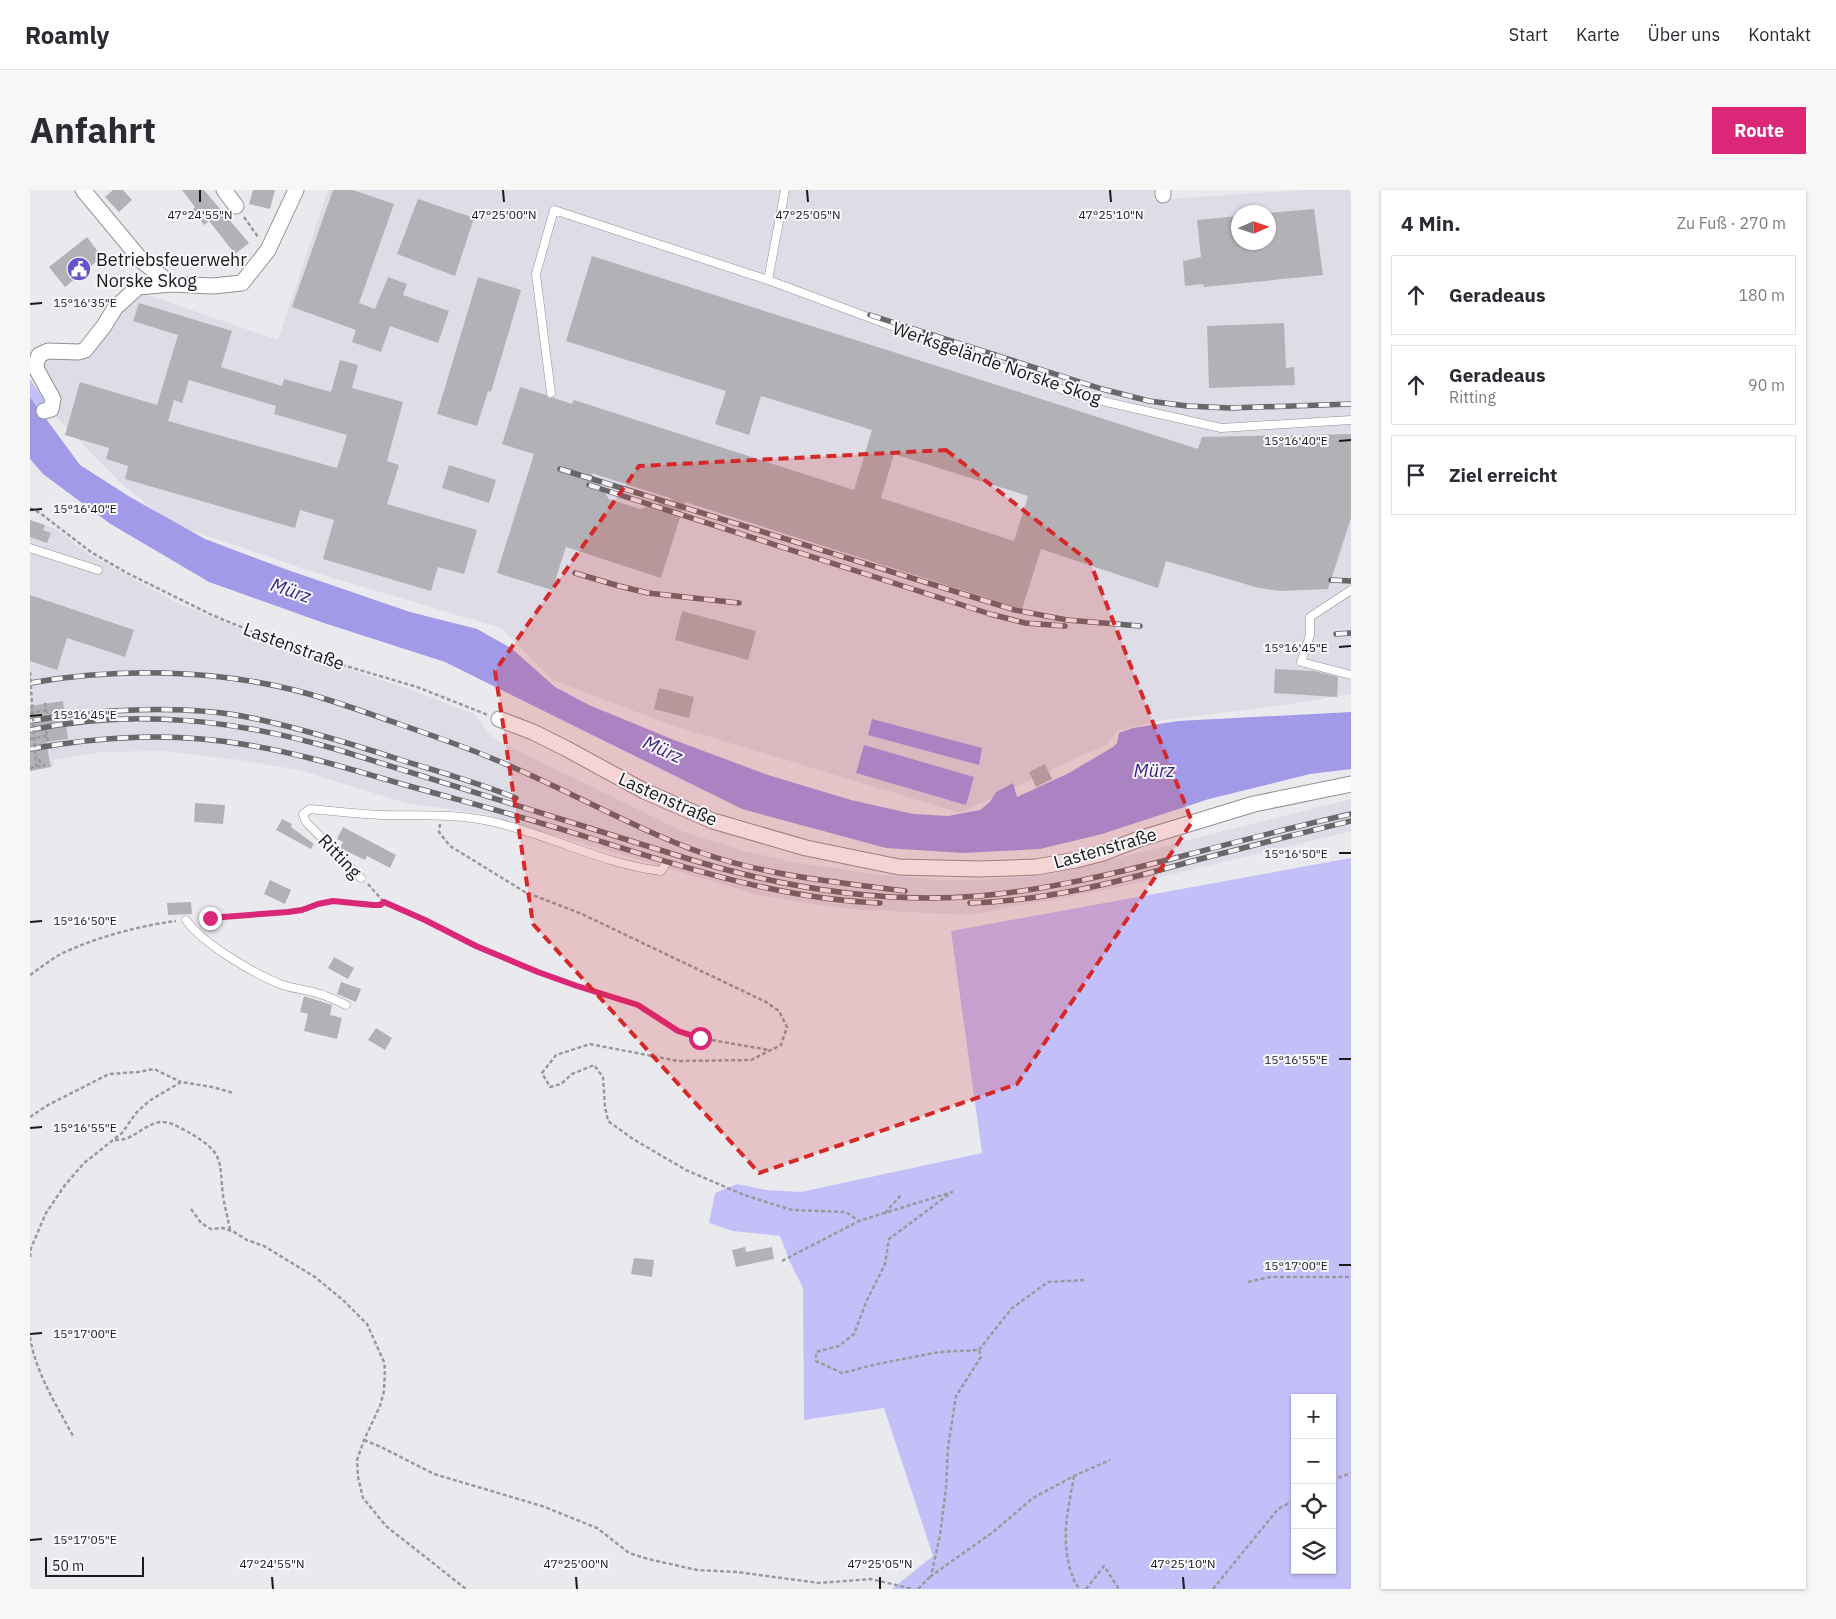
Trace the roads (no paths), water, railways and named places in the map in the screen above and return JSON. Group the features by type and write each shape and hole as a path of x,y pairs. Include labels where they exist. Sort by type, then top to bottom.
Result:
{"street":[{"path":"83,190 142,260 171,284"},
{"path":"224,190 236,206 241,190"},
{"path":"44,411 51,409 53,399 37,370 36,364 40,355 48,351 79,352 85,350 104,326 115,308 138,287 171,284 212,286 242,283 268,250 296,190"},
{"name":"Lastenstraße","path":"498,719 559,744 681,813 806,848 899,867 979,869 1026,867 1076,860 1254,804 1351,784"}],"lane":[{"path":"768,280 785,190"},
{"name":"Werksgelände Norske Skog","path":"551,394 536,274 554,210 768,280 1080,396 1221,428 1351,420"},
{"path":"30,548 98,570"},
{"path":"1351,590 1310,617 1310,635 1301,662 1351,675"},
{"name":"Ritting","path":"362,878 306,822 303,814 306,811 310,809 382,815 441,815 488,820 592,855 653,870 661,871 665,865"},
{"path":"186,920 234,960 260,975 282,984 328,996 346,1005"}],"water":[{"name":"Mürz","path":"30,397 80,465 130,497 205,539 410,612 477,629 511,648 555,687 589,705 674,740 768,775 851,800 913,814 948,816 980,810 990,802 996,792 1013,783 1017,797 1069,773 1113,747 1117,743 1119,733 1133,728 1178,721 1351,712 1351,769 1310,774 1209,799 1102,834 1040,849 963,853 886,848 742,809 445,662 324,623 209,582 109,523 43,474 30,459"},
{"path":"872,719 982,748 979,765 868,735"},
{"path":"864,745 974,777 966,805 856,773"}],"railway":[{"path":"870,315 1102,389 1149,401 1187,406 1230,408 1351,404"},
{"path":"560,469 1015,610 1067,620 1140,626"},
{"path":"589,485 990,614 1025,623 1065,626"},
{"path":"575,573 648,593 739,603"},
{"path":"1331,580 1351,581"},
{"path":"1336,634 1351,633"},
{"path":"30,683 96,675 162,673 229,678 294,690 321,697 483,755 677,844 702,853 777,873 905,891"},
{"path":"30,721 112,711 141,710 199,711 252,718 327,737 488,787 516,798"},
{"path":"30,730 70,723 148,719 226,725 265,732 342,751 727,870 798,886 870,896 943,898 1030,890 1080,881 1351,814"},
{"path":"30,749 85,741 139,737 193,738 248,745 289,753 349,769 568,831 698,871 770,889 843,900 880,903"},
{"path":"970,903 1026,899 1081,889 1135,877 1351,821"}],"place":[{"name":"Betriebsfeuerwehr Norske Skog","path":"79,269"}]}
